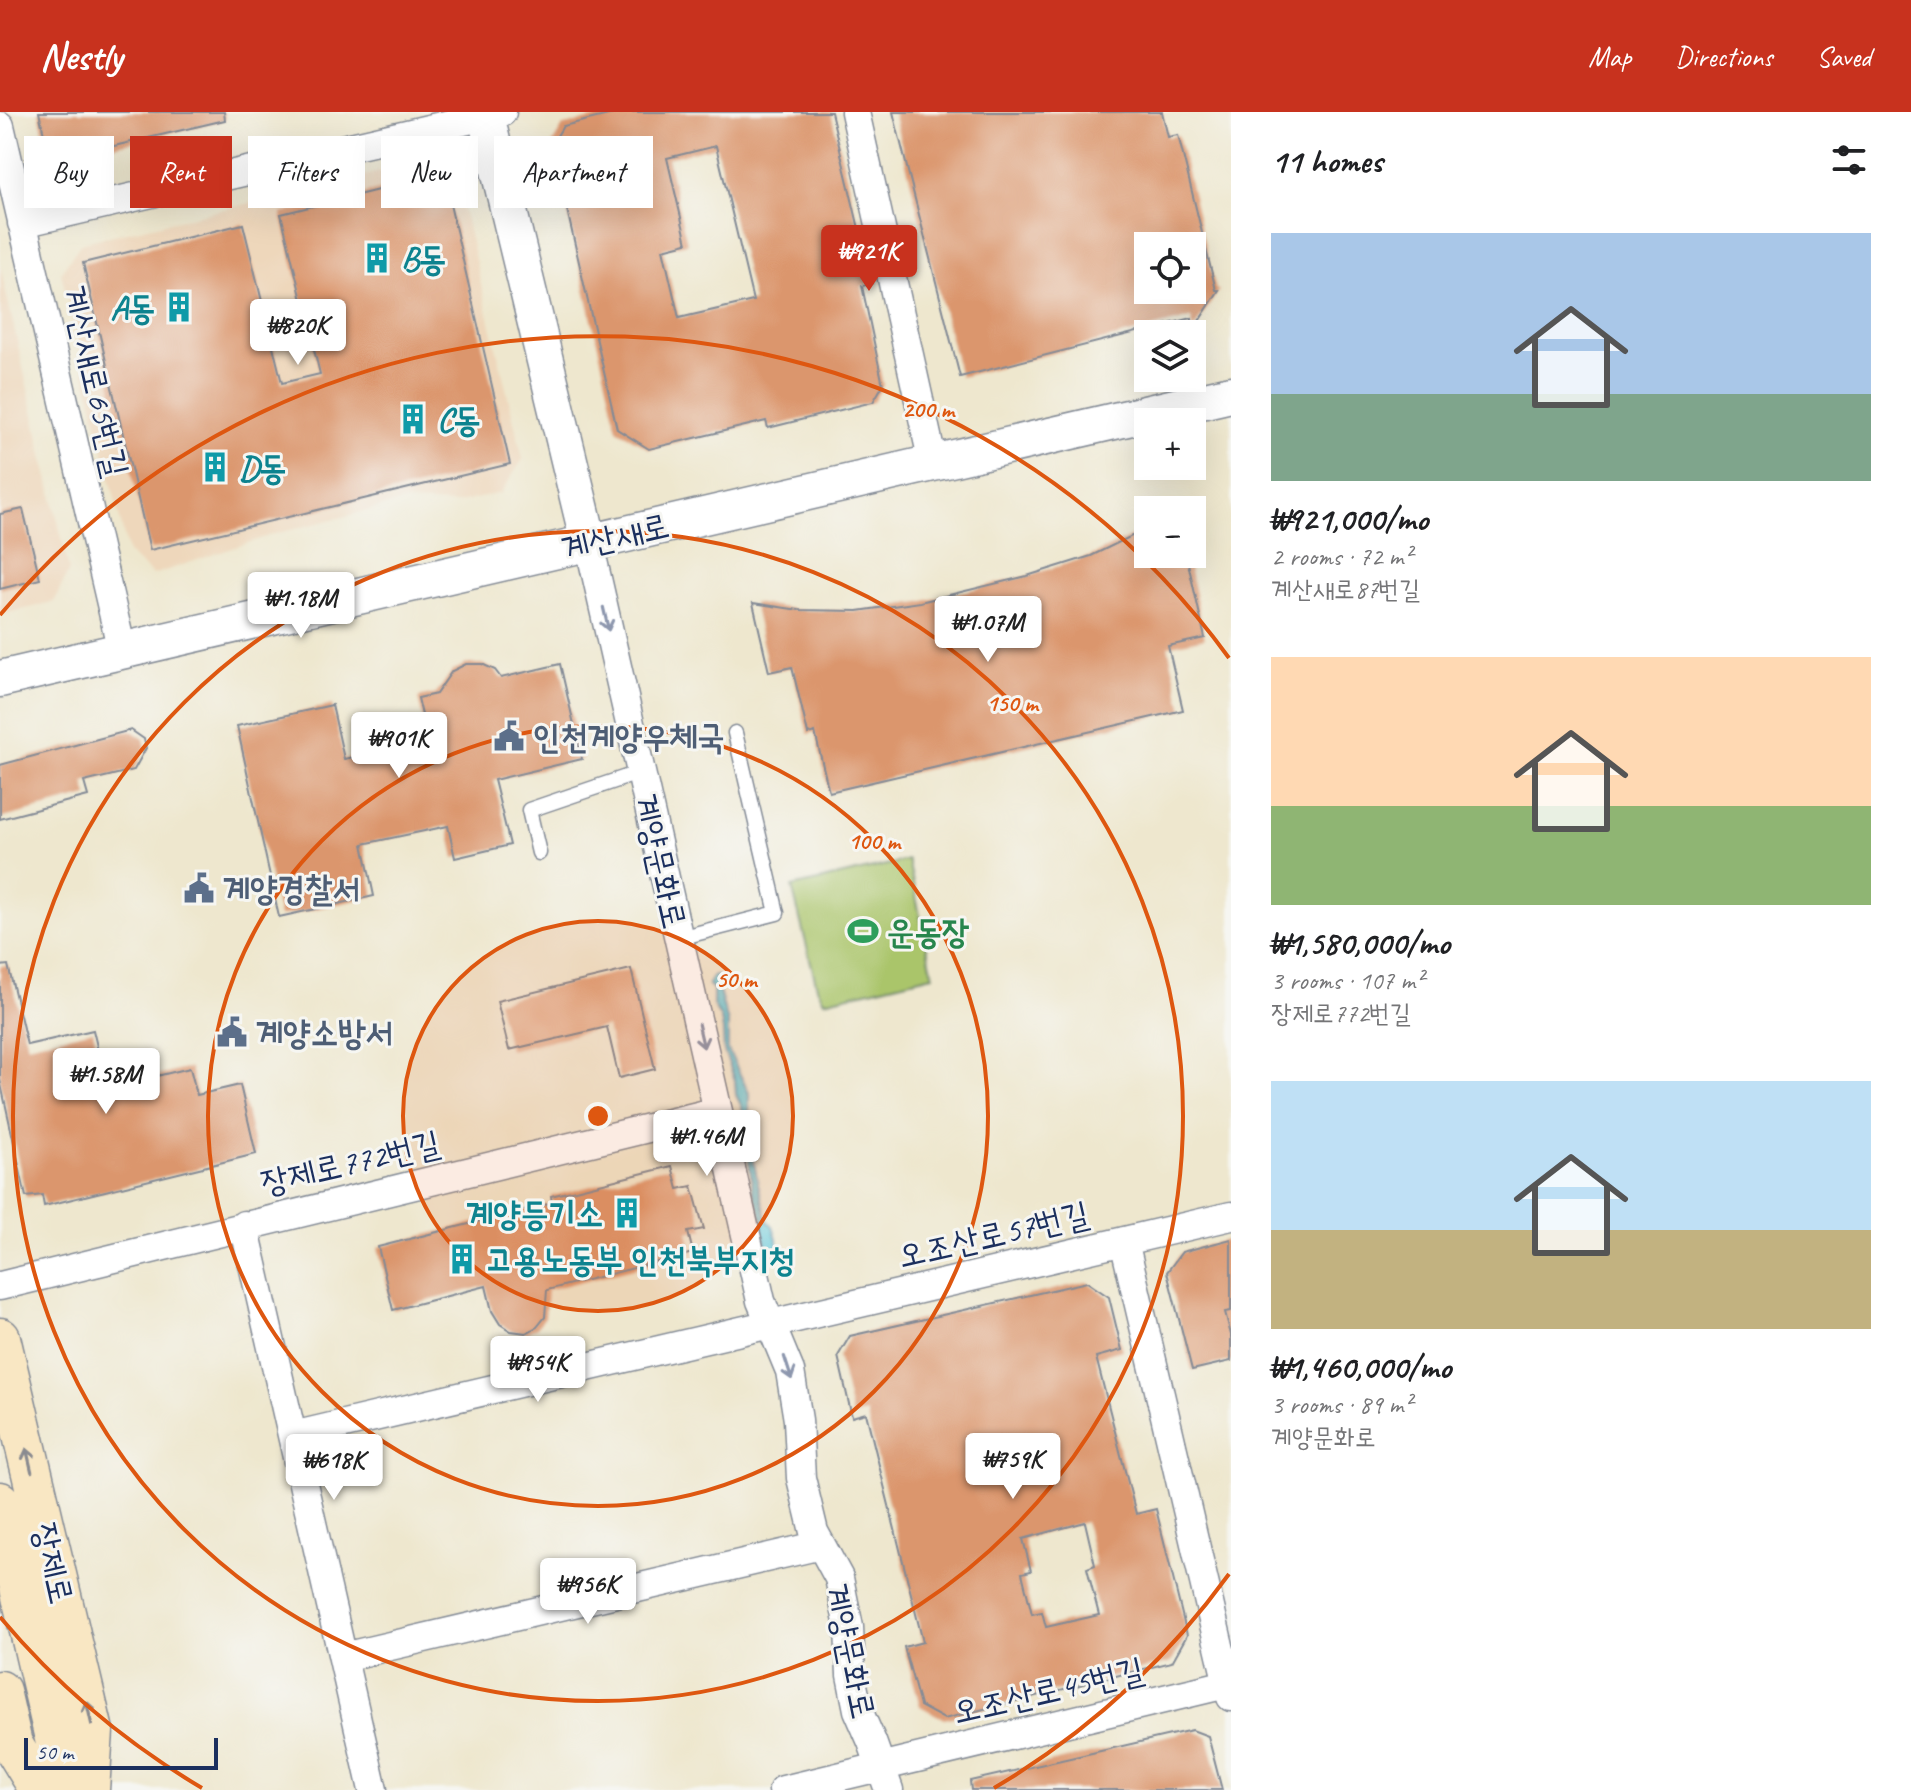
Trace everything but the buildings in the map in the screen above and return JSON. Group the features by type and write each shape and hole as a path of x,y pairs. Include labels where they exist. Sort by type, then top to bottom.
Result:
{"main road":[{"name":"장제로","path":"0,1338 93,1731 89,1790"},
{"name":"장제로","path":"0,1502 67,1790"},
{"path":"0,1691 12,1744 40,1790"}],"street":[{"path":"855,112 933,463"},
{"path":"22,223 491,113"},
{"name":"계양문화로","path":"491,113 761,1301 790,1371 798,1420 801,1478 814,1532 839,1578 849,1627 851,1675 858,1710 885,1778"},
{"name":"계산새로65번길","path":"0,126 122,651"},
{"name":"계산새로","path":"0,679 1231,394"},
{"name":"장제로772번길","path":"0,1286 718,1111"},
{"name":"오조산로57번길","path":"293,1436 1231,1216"},
{"path":"244,1225 373,1790"},
{"path":"1124,1241 1230,1688"},
{"path":"343,1657 821,1545"},
{"name":"오조산로45번길","path":"783,1790 885,1778 1230,1688"}],"lane":[{"path":"679,938 777,913 735,733"},
{"path":"539,853 529,810 641,772"}],"shaded area":[{"path":"381,172 381,208 463,208 523,459 501,493 454,504 403,502 274,534 153,575 128,553 61,272 81,243 248,203 248,208 365,208 365,176"},
{"path":"0,266 69,570 54,602 0,615"}],"green space":[{"name":"운동장","path":"908,860 933,975 824,1001 817,987 792,887"}],"water":[{"path":"713,976 718,976 721,981 718,988 728,1023 728,1050 749,1093 749,1139 768,1222 773,1226 779,1247 768,1250 762,1229 764,1224 753,1190 742,1107 724,1051 721,1019 713,1005 713,989 708,984"}],"place":[{"name":"B동","path":"377,258"},
{"name":"A동","path":"179,307"},
{"name":"C동","path":"413,419"},
{"name":"D동","path":"215,467"},
{"name":"인천계양우체국","path":"509,736"},
{"name":"계양경찰서","path":"199,888"},
{"name":"운동장","path":"863,931"},
{"name":"계양소방서","path":"232,1032"},
{"name":"계양등기소","path":"627,1213"},
{"name":"고용노동부 인천북부지청","path":"462,1259"}]}
